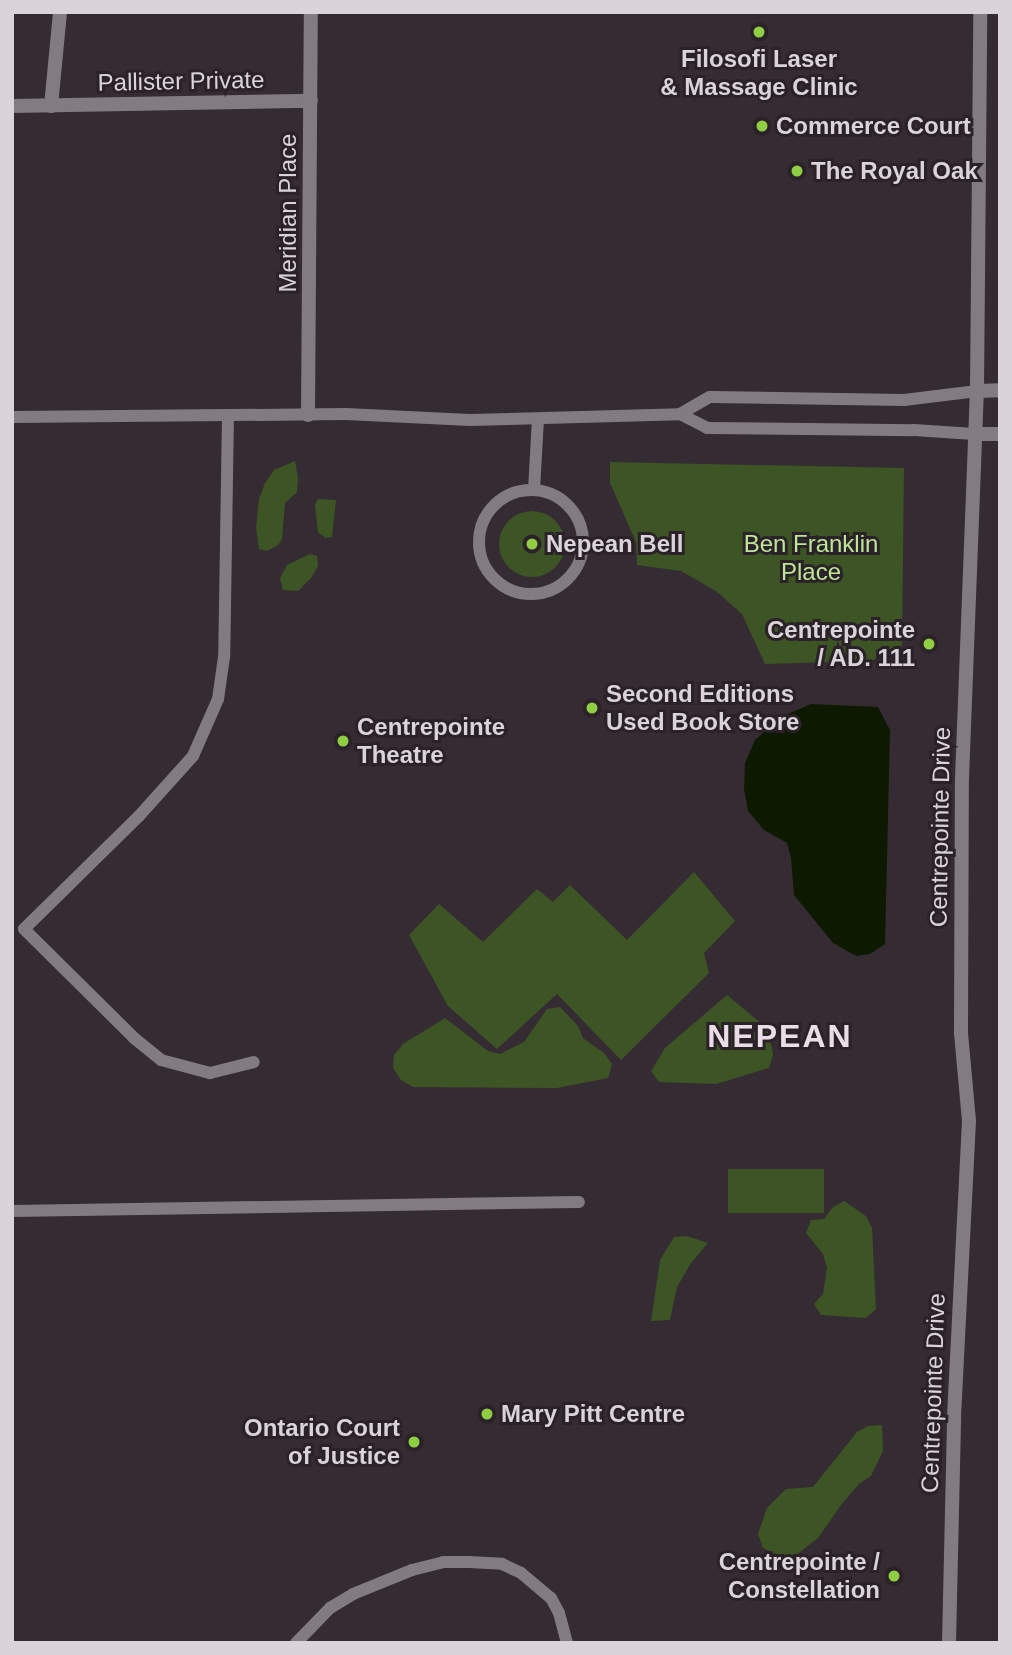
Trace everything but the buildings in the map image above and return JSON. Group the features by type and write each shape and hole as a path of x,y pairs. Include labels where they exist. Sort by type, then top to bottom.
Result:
{"street":[{"path":"51,106 60,12"},
{"name":"Meridian Place","path":"308,415 311,12"},
{"name":"Centrepointe Drive","path":"949,1643 954,1417 969,1121 961,1033 962,804 977,391 980,12"},
{"name":"Pallister Private","path":"12,106 311,101"},
{"path":"977,391 1000,390"},
{"path":"974,434 1000,435"}],"lane":[{"path":"12,417 308,415 538,419 680,414 710,397 905,400 977,391"},
{"path":"680,414 707,428 914,430 974,434"},
{"path":"228,415 224,657 218,699 193,756 139,816 24,929 134,1038 161,1060 210,1073 254,1062"},
{"path":"534,490 538,419"},
{"path":"534,490 550,493 570,508 582,530 583,546 570,576 557,587 525,594 510,589 495,579 484,565 479,547 480,529 487,513 500,500 516,492 534,490"},
{"path":"12,1211 579,1202"},
{"path":"296,1643 330,1608 353,1594 412,1570 458,1562 502,1564 521,1573 551,1598 559,1614 567,1643"}],"green space":[{"path":"295,461 297,492 285,503 282,539 278,545 267,551 259,549 256,528 259,499 265,483 274,470"},
{"name":"Ben Franklin Place","path":"610,462 904,468 902,648 870,661 765,664 742,614 716,591 681,571 637,565 636,542 610,483"},
{"path":"318,499 336,500 332,537 325,538 318,532 315,505"},
{"path":"532,511 555,521 565,544 555,567 532,577 509,567 499,544 509,521"},
{"path":"310,554 317,556 318,566 311,578 298,591 283,590 280,578 287,565"},
{"path":"694,872 735,921 704,953 709,973 621,1060 557,994 497,1049 448,1006 409,935 439,904 483,942 537,889 553,902 570,885 627,940"},
{"path":"727,995 768,1029 773,1055 769,1068 716,1084 659,1082 651,1071 665,1048"},
{"path":"560,1007 578,1026 583,1038 604,1053 612,1064 608,1078 557,1088 413,1087 401,1080 393,1068 394,1055 403,1044 445,1018 488,1051 500,1054 524,1042 547,1009"},
{"path":"728,1169 824,1169 824,1213 728,1213"},
{"path":"844,1201 866,1216 872,1228 876,1309 866,1318 821,1315 814,1304 823,1294 827,1268 823,1254 806,1233 811,1220 824,1219 832,1208"},
{"path":"687,1236 708,1243 691,1263 677,1287 670,1320 651,1321 660,1260 674,1237"},
{"path":"882,1425 883,1451 871,1476 859,1484 841,1505 818,1538 796,1555 783,1557 763,1548 758,1534 767,1508 786,1489 813,1487 857,1432 868,1426"}],"shaded area":[{"path":"811,704 878,707 890,730 885,944 870,954 856,956 833,943 794,895 787,843 764,830 748,811 744,789 745,763 755,740 781,717"}],"place":[{"name":"Filosofi Laser & Massage Clinic","path":"759,32"},
{"name":"Commerce Court","path":"762,126"},
{"name":"The Royal Oak","path":"797,171"},
{"name":"Nepean Bell","path":"532,544"},
{"name":"Centrepointe / AD. 111","path":"929,644"},
{"name":"Second Editions Used Book Store","path":"592,708"},
{"name":"Centrepointe Theatre","path":"343,741"},
{"name":"Mary Pitt Centre","path":"487,1414"},
{"name":"Ontario Court of Justice","path":"414,1442"},
{"name":"Centrepointe / Constellation","path":"894,1576"}],"district":[{"name":"NEPEAN","path":"780,1036"}]}
